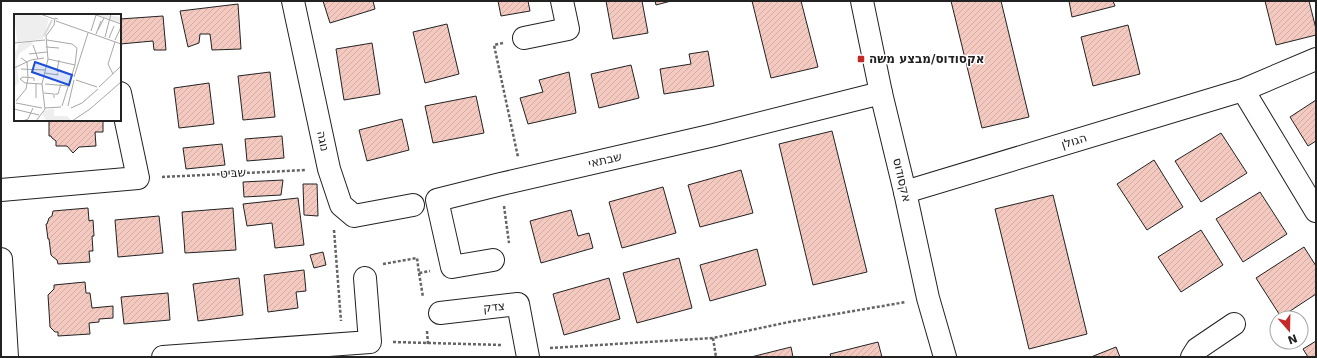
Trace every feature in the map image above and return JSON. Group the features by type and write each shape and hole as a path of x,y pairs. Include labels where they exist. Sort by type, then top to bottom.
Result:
{"street":[{"name":"נוגה","path":"292,1 329,169 341,205"},
{"path":"524,38 568,29 562,1"},
{"name":"אקסודוס","path":"862,1 881,93 905,192 928,298 945,357"},
{"name":"הגולן","path":"905,192 1243,90 1316,59"},
{"path":"1243,90 1316,211"},
{"name":"שבתאי","path":"452,267 437,200 714,135 881,93"},
{"path":"1,190 138,178 121,98"},
{"path":"341,205 354,216 413,205"},
{"path":"1,259 7,357"},
{"path":"452,267 493,260"},
{"path":"163,357 370,342 365,278"},
{"name":"צדק","path":"440,313 518,304 527,351"},
{"path":"1192,357 1197,349 1234,324"}],"path":[{"path":"523,179 494,45 524,38"},
{"name":"שביט","path":"138,178 329,169"},
{"path":"341,205 333,214 342,343"},
{"path":"365,278 364,267 417,258 419,274 452,267"},
{"path":"370,342 527,351 713,338 789,322 928,298"},
{"path":"713,338 716,357"}],"building":[{"path":"323,1 373,1 375,9 330,23"},
{"path":"498,1 528,1 530,11 501,16"},
{"path":"606,1 642,1 648,33 613,39"},
{"path":"655,1 671,1 656,5"},
{"path":"752,1 801,1 818,67 771,78"},
{"path":"951,1 1001,1 1029,117 982,128"},
{"path":"1069,1 1113,1 1115,6 1072,17"},
{"path":"1265,1 1309,1 1316,29 1316,35 1276,45"},
{"path":"238,4 241,49 212,50 210,34 200,34 199,43 188,47 180,11"},
{"path":"163,16 166,50 154,50 153,41 121,44 121,19"},
{"path":"447,24 459,74 425,83 413,32"},
{"path":"1128,25 1140,74 1093,86 1081,37"},
{"path":"372,43 380,94 344,100 336,49"},
{"path":"708,51 714,86 664,94 660,69 691,64 689,54"},
{"path":"631,65 639,98 599,108 591,74"},
{"path":"270,72 275,117 243,120 238,76"},
{"path":"569,72 576,113 528,124 520,98 543,92 539,80"},
{"path":"209,83 214,124 179,128 174,88"},
{"path":"476,96 484,133 433,143 425,106"},
{"path":"1316,100 1316,141 1308,146 1290,117"},
{"path":"402,119 409,150 367,161 359,130"},
{"path":"49,121 103,121 103,132 95,132 96,146 79,147 73,153 67,146 56,146 56,141 49,136"},
{"path":"832,131 867,272 813,285 779,144"},
{"path":"1221,133 1247,173 1201,202 1175,161"},
{"path":"282,136 284,158 247,161 245,139"},
{"path":"222,144 225,165 186,169 183,148"},
{"path":"1154,160 1183,207 1147,230 1117,184"},
{"path":"741,170 753,213 700,227 688,185"},
{"path":"283,180 281,195 244,197 243,182"},
{"path":"303,184 317,184 318,216 304,215"},
{"path":"663,187 676,233 622,248 609,202"},
{"path":"1260,192 1287,234 1243,262 1216,219"},
{"path":"1053,195 1087,334 1029,349 995,209"},
{"path":"298,198 304,245 275,248 272,223 247,226 243,204"},
{"path":"88,208 89,221 93,220 94,236 92,236 93,251 89,251 90,262 58,264 57,260 51,255 46,224 49,218 52,216 53,211"},
{"path":"233,208 236,250 185,253 182,212"},
{"path":"571,210 578,236 589,233 593,248 541,263 530,221"},
{"path":"159,216 163,253 118,257 115,220"},
{"path":"1201,230 1223,265 1181,292 1158,257"},
{"path":"1304,247 1316,266 1316,294 1292,310 1277,310 1256,278"},
{"path":"757,249 766,285 710,301 700,265"},
{"path":"323,252 326,265 314,268 310,255"},
{"path":"679,258 692,308 637,323 623,273"},
{"path":"304,270 306,291 296,292 298,308 268,312 264,275"},
{"path":"239,278 243,315 198,321 193,284"},
{"path":"609,278 620,319 564,335 553,294"},
{"path":"85,282 86,293 90,293 92,308 113,306 113,318 99,319 99,322 89,323 90,334 58,336 58,332 55,332 50,327 48,295 54,289 54,285"},
{"path":"168,293 170,320 124,324 121,297"},
{"path":"1316,341 1316,357 1308,357 1304,350 1309,350 1309,345"},
{"path":"878,342 882,357 831,357 830,354"},
{"path":"791,347 793,357 751,357"},
{"path":"1116,347 1120,357 1091,357"}],"place":[{"name":"אקסודוס/מבצע משה","path":"861,59"}]}
